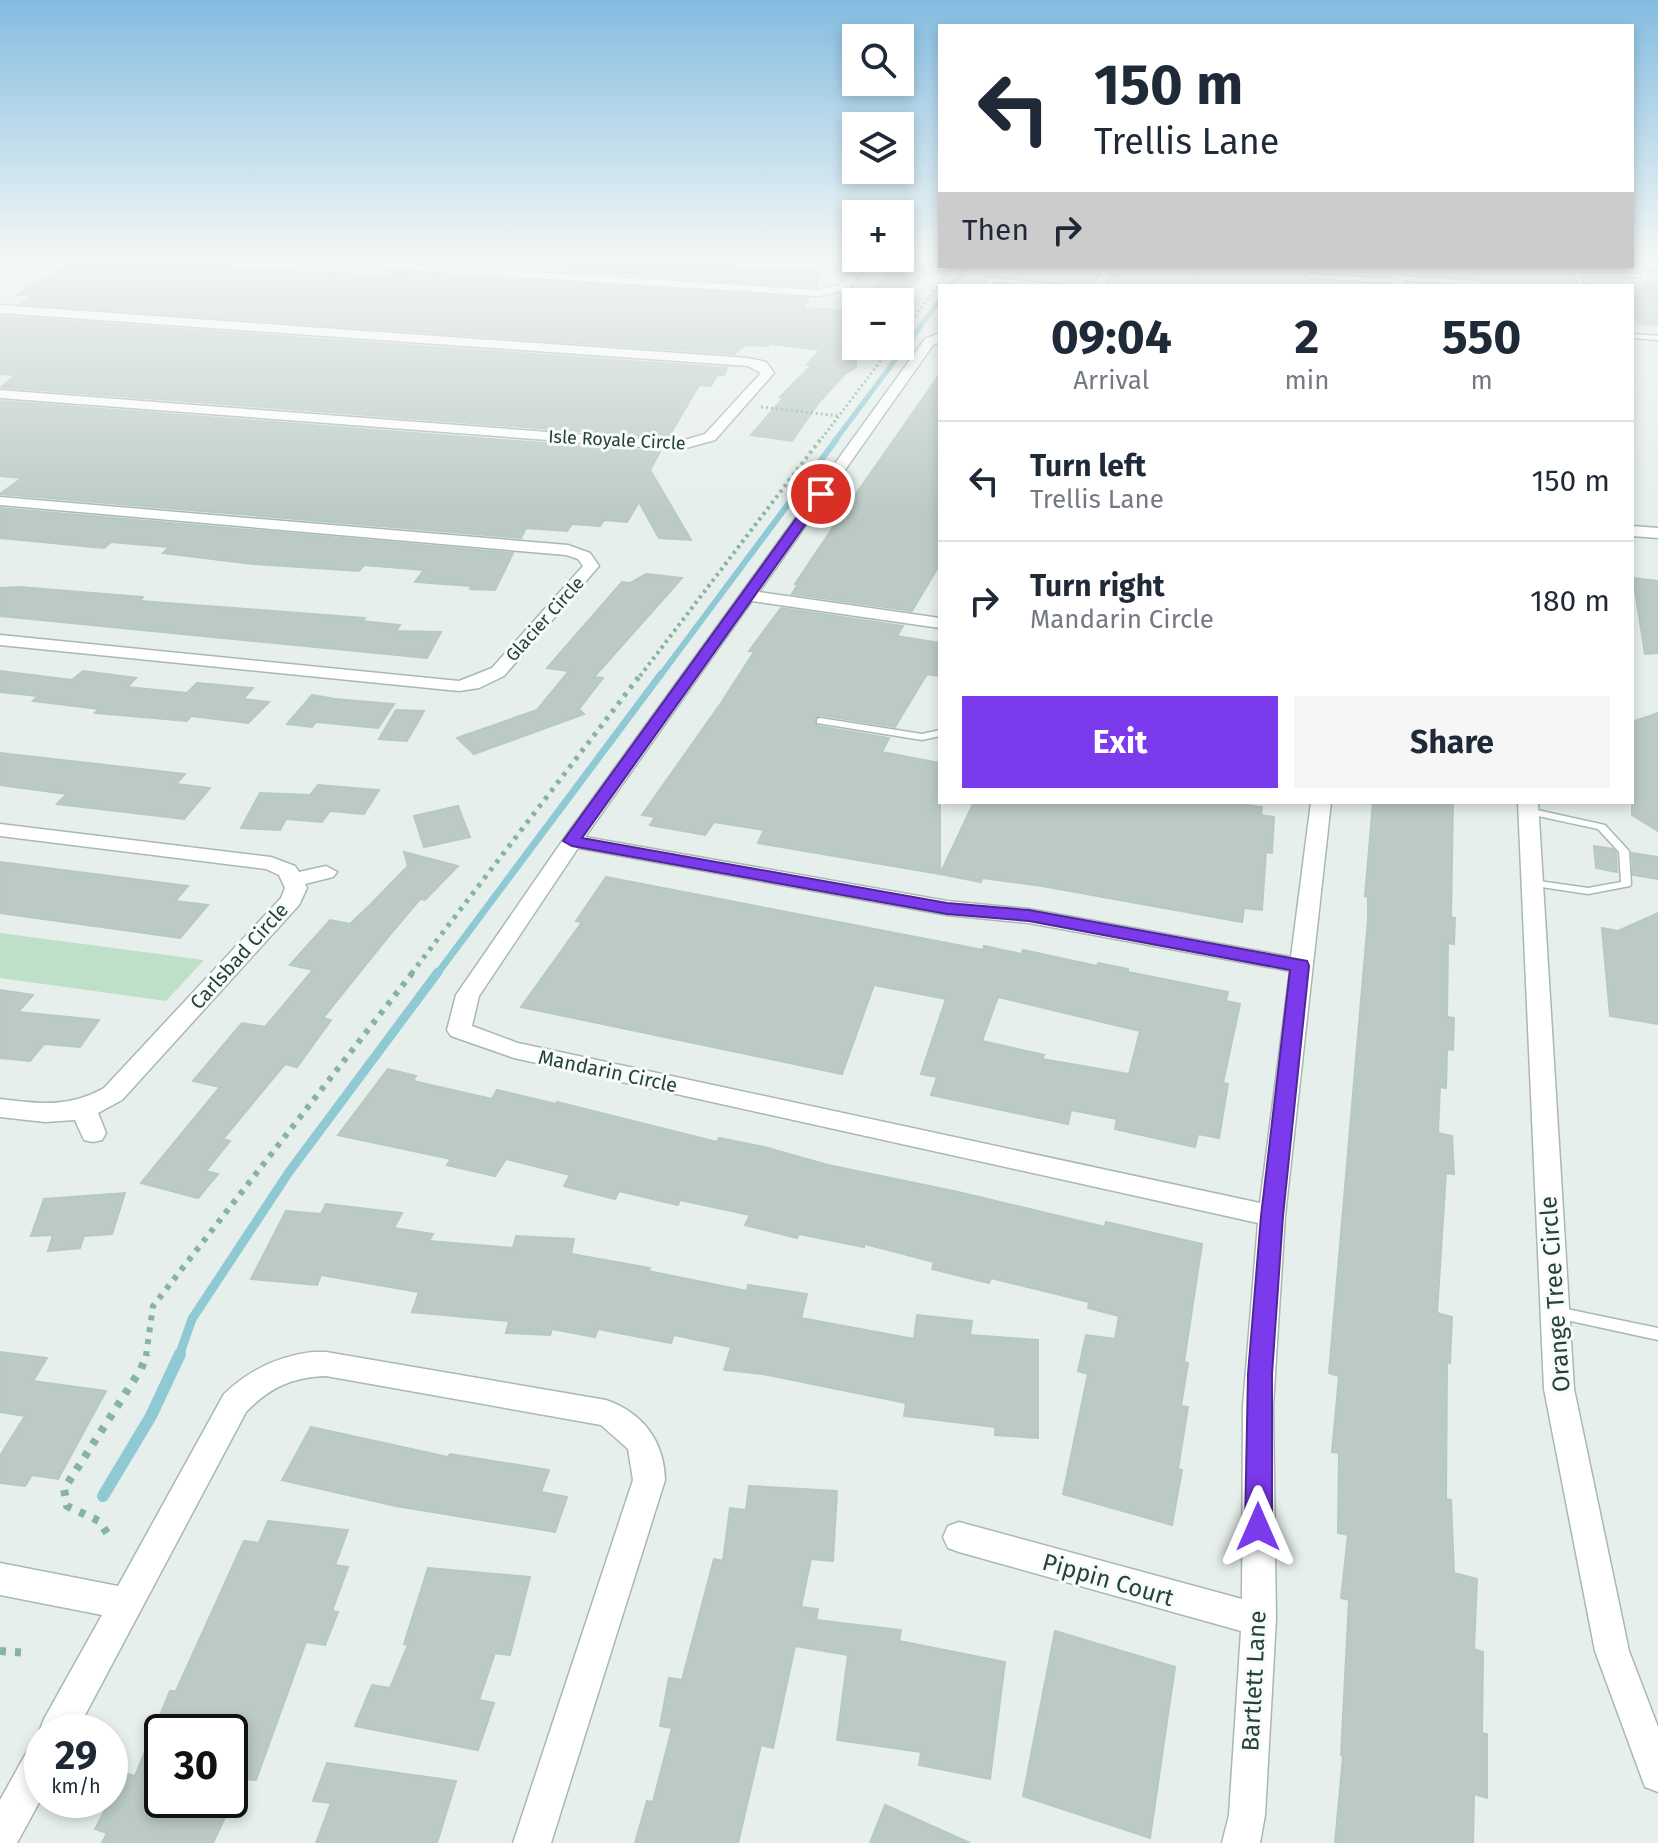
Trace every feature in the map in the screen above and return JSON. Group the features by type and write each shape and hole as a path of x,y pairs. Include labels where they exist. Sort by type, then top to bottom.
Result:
{"street":[{"path":"503,344 733,360 755,363 765,368 784,364"},
{"name":"Mandarin Circle","path":"928,344 572,841 468,995 459,1030 514,1050 1272,1216"},
{"name":"Isle Royale Circle","path":"0,394 699,448 768,373 765,368"},
{"name":"Glacier Circle","path":"0,501 568,550 588,559 589,571 479,689 0,640"},
{"path":"1634,531 1658,533"},
{"path":"588,559 609,554"},
{"path":"748,595 938,623"},
{"name":"Bartlett Lane","path":"1241,1843 1247,1815 1259,1619 1258,1406 1272,1216 1321,804"},
{"name":"Orange Tree Circle","path":"1528,807 1559,1389 1612,1651 1658,1774"},
{"name":"Carlsbad Circle","path":"0,830 271,863 281,866 294,880 296,888 291,900 122,1088 102,1102 88,1121 0,1108"},
{"path":"572,841 947,908 1029,916 1300,966"},
{"path":"294,880 326,872"},
{"path":"66,1714 235,1403 274,1373 310,1363 326,1364 606,1413 622,1420 637,1433 644,1446 649,1480 532,1843"},
{"name":"Pippin Court","path":"959,1537 1215,1610 1259,1619"},
{"path":"0,1579 124,1603"},
{"path":"0,1836 24,1793"}],"lane":[{"path":"820,721 922,737 938,733"},
{"path":"1528,807 1601,827 1624,851 1626,884 1588,891 1532,883"},
{"path":"1556,1312 1658,1334"}],"path":[{"path":"107,1533 99,1521 67,1506 64,1489 141,1369 148,1351 153,1306 247,1189 882,360"},
{"path":"739,404 840,416"},
{"path":"0,1651 30,1653"}],"green space":[{"path":"0,933 204,960 166,1001 0,978"}],"building":[{"path":"0,344 392,344 727,368 724,375 717,375 711,386 699,385 668,438 1,387 16,375 0,374"},
{"path":"591,344 770,344 746,345 734,354"},
{"path":"770,344 842,344 842,360 856,360 856,367 844,375 819,402 792,441 751,435 784,397 780,397 811,366 807,365 820,350"},
{"path":"938,377 938,567 912,611 792,594 798,584 795,584"},
{"path":"0,401 660,452 650,470 691,540 659,538 639,502 627,522 604,520 600,526 572,524 567,531 526,528 521,538 0,494 22,478 0,476"},
{"path":"0,508 513,553 495,590 470,589 471,586 415,582 424,570 364,565 359,571 253,564 163,553 169,547 111,542 104,548 0,538"},
{"path":"646,574 682,578 594,677 603,678 579,709 584,714 474,754 457,738 537,710 569,671 547,668 622,582 630,583"},
{"path":"1634,578 1658,581 1658,653 1645,654"},
{"path":"0,588 143,597 140,601 365,618 362,621 400,625 396,631 441,632 427,658 0,616"},
{"path":"781,608 903,626 897,636 938,643 938,676 927,674 895,727 820,715 814,719 817,726 889,738 882,752 938,763 940,874 758,843 764,830 714,822 705,835 650,825 655,817 642,815 754,652 749,651"},
{"path":"0,671 72,680 83,671 136,678 127,687 187,693 197,683 253,688 243,699 269,702 248,723 191,716 187,721 95,713 99,709 33,701 38,696 0,692"},
{"path":"312,695 394,704 378,728 316,722 312,727 287,724"},
{"path":"396,710 424,711 407,741 379,739"},
{"path":"1658,713 1658,831 1632,815 1634,721"},
{"path":"0,753 185,774 176,784 210,788 184,819 57,804 67,794 0,785"},
{"path":"318,785 379,790 364,814 330,811 322,822 286,819 280,830 241,828 260,793 310,795"},
{"path":"973,804 1241,804 1262,807 1261,815 1274,817 1272,853 1266,852 1262,910 1244,908 1242,922 1042,886 982,878 981,882 940,874"},
{"path":"1373,804 1453,804 1451,917 1455,918 1454,944 1448,943 1447,1017 1454,1018 1453,1050 1447,1049 1446,1088 1440,1087 1438,1133 1452,1136 1454,1174 1446,1173 1437,1313 1452,1317 1450,1363 1447,1362 1446,1499 1451,1500 1454,1573 1477,1579 1474,1649 1483,1652 1482,1733 1487,1734 1487,1798 1474,1794 1473,1843 1335,1843 1343,1756 1349,1600 1341,1598 1348,1535 1338,1533 1339,1453 1332,1452 1339,1376 1329,1373 1368,919 1368,897 1365,896"},
{"path":"458,806 470,837 424,847 414,816"},
{"path":"1594,846 1613,849 1617,872 1596,868"},
{"path":"404,852 458,866 425,900 420,899 323,1018 331,1020 297,1067 285,1064 223,1139 230,1141 206,1171 218,1174 198,1198 141,1183 220,1087 193,1081 242,1023 265,1027 313,970 290,965 330,920 350,924 370,905 408,866"},
{"path":"1632,853 1658,857 1658,879 1633,875"},
{"path":"0,862 188,886 175,901 208,905 180,938 0,913"},
{"path":"606,877 983,950 984,946 1021,954 1023,950 1097,966 1098,963 1228,992 1226,1001 1240,1004 1223,1083 1228,1084 1219,1138 1198,1134 1195,1147 1115,1129 1117,1119 1071,1110 1068,1124 931,1095 937,1077 921,1074 946,999 874,985 842,1074 521,1007 582,922 576,921","holes":["998,997 1140,1031 1129,1074 1042,1059 1044,1055 982,1041"]},
{"path":"1658,913 1658,1024 1610,1016 1602,928 1618,931"},
{"path":"0,990 33,995 18,1012 99,1020 80,1047 44,1044 30,1061 0,1058"},
{"path":"388,1069 416,1076 413,1081 492,1099 497,1090 557,1102 717,1142 719,1138 764,1147 828,1165 1105,1227 1106,1222 1202,1244 1184,1362 1188,1363 1181,1406 1188,1407 1178,1469 1182,1470 1172,1525 1063,1494 1088,1374 1078,1371 1086,1335 1115,1339 1119,1316 1088,1308 1089,1302 991,1278 989,1283 932,1269 934,1262 865,1244 864,1247 799,1234 797,1238 745,1225 750,1215 680,1200 678,1205 619,1191 615,1199 564,1186 570,1175 506,1159 495,1176 447,1165 451,1159 338,1135"},
{"path":"125,1193 112,1234 84,1236 80,1248 48,1251 53,1235 31,1236 44,1199"},
{"path":"326,1204 402,1213 394,1228 433,1234 429,1241 513,1248 516,1236 574,1239 571,1254 650,1268 648,1271 747,1291 748,1285 807,1294 801,1318 914,1339 917,1315 972,1321 970,1335 1038,1340 1038,1438 995,1435 995,1427 904,1416 906,1403 763,1374 724,1370 731,1347 674,1335 671,1343 598,1329 595,1337 552,1329 550,1335 506,1333 509,1321 412,1312 419,1292 321,1275 317,1285 251,1279 286,1211 321,1214"},
{"path":"0,1352 47,1358 33,1381 106,1391 58,1479 32,1475 25,1486 0,1483 0,1456 25,1416 0,1412"},
{"path":"311,1427 448,1457 450,1454 549,1470 541,1492 567,1497 555,1532 396,1506 282,1480"},
{"path":"749,1486 837,1491 833,1561 811,1559 801,1607 818,1609 816,1620 901,1630 899,1641 1005,1662 990,1779 919,1765 921,1752 837,1740 848,1655 795,1646 773,1748 761,1745 738,1843 635,1843 647,1801 653,1802 672,1728 660,1726 669,1678 682,1680 714,1559 723,1561 730,1508 746,1510"},
{"path":"268,1521 348,1530 335,1565 348,1567 332,1611 338,1612 325,1645 306,1642 256,1780 248,1779 248,1714 161,1714 170,1691 176,1691 244,1541 259,1543"},
{"path":"428,1568 530,1577 510,1655 495,1653 479,1700 494,1703 478,1750 355,1726 372,1685 390,1688 408,1645 404,1644"},
{"path":"1055,1631 1175,1667 1150,1838 1023,1796"},
{"path":"144,1754 144,1818 225,1818 213,1843 102,1843 107,1833 95,1829 101,1818 128,1818 128,1774 135,1776"},
{"path":"327,1763 456,1781 437,1843 316,1843 331,1803 313,1801"},
{"path":"885,1805 970,1843 870,1843"}],"waterway":[{"path":"834,442 907,344"},
{"path":"660,676 836,440"},
{"path":"437,974 661,674"},
{"path":"179,1356 192,1319 289,1172 438,972"},
{"path":"103,1496 151,1416 180,1354"}],"route":[{"path":"821,494 572,841 947,908 1029,916 1300,966 1272,1216 1260,1374 1258,1527"}]}
